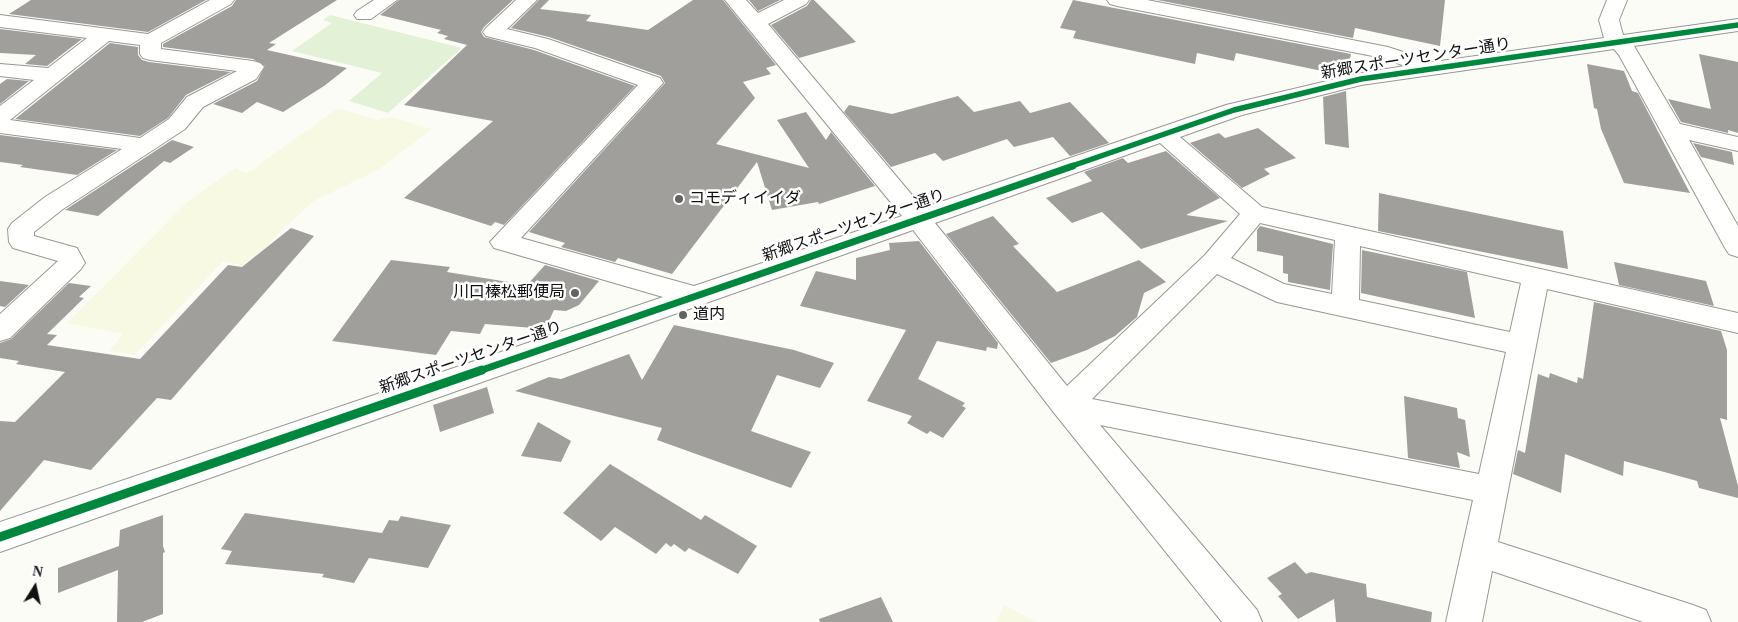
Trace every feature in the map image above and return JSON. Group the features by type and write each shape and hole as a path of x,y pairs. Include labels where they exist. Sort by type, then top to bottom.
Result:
{"street":[{"path":"191,0 221,2"},
{"path":"364,15 387,0"},
{"path":"527,0 493,32 541,43 652,83 503,242 694,296"},
{"path":"735,0 756,22 918,219 1066,406 1244,622"},
{"path":"756,22 799,0"},
{"path":"1117,0 1388,53 1430,69"},
{"path":"1617,0 1609,20 1611,34 1628,52 1674,130 1738,248"},
{"path":"0,21 151,40 221,2"},
{"name":"新郷スポーツセンター通り","path":"0,537 1234,110 1301,92 1362,79 1738,25"},
{"path":"0,117 105,34"},
{"path":"0,330 72,263 68,254 22,242 21,229 54,203 177,124 195,102 248,74 253,67 150,54 151,40"},
{"path":"0,70 51,75"},
{"path":"0,126 144,145"},
{"path":"1674,130 1738,144"},
{"path":"1162,134 1254,213 1738,322"},
{"path":"1066,406 1214,261 1254,213"},
{"path":"1345,307 1348,234"},
{"path":"1214,261 1277,292 1522,345"},
{"path":"1464,622 1536,277"},
{"path":"1066,406 1491,490"},
{"path":"1479,551 1693,622"}],"green space":[{"path":"330,15 462,48 388,113 349,101 382,73 292,51 332,23 323,20"},
{"path":"338,108 377,120 391,117 432,129 381,168 314,201 281,231 250,267 223,261 135,355 109,351 123,334 67,323 187,202 235,168 247,173"},
{"path":"1004,605 1037,622 996,622"}],"building":[{"path":"31,0 206,0 148,32 9,14"},
{"path":"236,0 337,0 269,43 276,44 267,50 347,68 324,86 283,112 257,102 242,113 213,104 257,81 265,66 253,59 163,47 163,44 232,6"},
{"path":"399,0 513,0 484,27 481,32 484,37 534,50 635,86 504,225 495,222 491,226 404,198 493,121 404,105 467,45 444,39 448,36 437,33 441,30 380,15"},
{"path":"539,0 549,0 540,9 591,15 586,21 648,30 693,0 723,0 776,65 766,68 771,74 743,82 755,98 716,144 809,168 777,120 806,112 826,140 831,132 875,186 819,204 818,202 772,210 757,162 672,274 618,258 615,262 561,247 565,243 529,232 665,83 661,76 549,37 511,28"},
{"path":"749,0 780,0 758,11"},
{"path":"811,0 814,0 856,42 799,58 771,25 807,6"},
{"path":"1073,0 1351,54 1347,74 1322,80 1322,71 1236,53 1234,61 1197,53 1195,64 1073,38 1076,31 1060,28"},
{"path":"1157,0 1445,0 1440,46 1355,28 1353,38"},
{"path":"0,29 82,39 47,66 25,64 36,55 0,53"},
{"path":"110,43 138,47 138,55 142,60 149,62 231,72 186,95 168,118 140,136 15,119"},
{"path":"1699,54 1738,62 1738,133 1728,130 1728,133 1681,122 1668,99 1711,109"},
{"path":"1587,64 1624,71 1632,91 1638,93 1690,193 1624,183 1601,129 1597,109 1594,108"},
{"path":"7,79 29,81 0,104 0,84"},
{"path":"1346,91 1349,148 1325,144 1323,97"},
{"path":"958,96 974,112 1020,101 1030,113 1070,102 1109,143 1070,156 1053,137 1014,147 1007,139 943,161 935,153 891,167 844,112 849,105 892,114"},
{"path":"1258,128 1296,158 1264,169 1270,174 1242,188 1190,143 1219,133 1225,138"},
{"path":"0,135 117,150 77,175 20,167 23,165 0,162"},
{"path":"172,140 194,147 170,163 164,161 98,216 65,210"},
{"path":"1693,143 1732,152 1734,165 1701,157"},
{"path":"1166,151 1220,198 1186,215 1228,221 1141,249 1102,212 1072,223 1046,198 1092,181 1084,172 1123,158 1128,163"},
{"path":"1379,193 1563,231 1568,269 1378,231"},
{"path":"993,216 1019,244 1013,246 1057,292 1139,260 1166,282 1144,293 1137,317 1115,336 1087,350 1051,363 946,234"},
{"path":"1260,226 1333,244 1330,290 1288,282 1288,274 1283,273 1283,256 1257,251 1257,230"},
{"path":"291,228 314,236 171,400 157,398 91,470 44,460 0,511 0,421 15,422 65,372 16,364 19,361 0,358 0,343 11,339 69,283 91,286 79,297 84,298 47,334 57,335 47,345 140,359 228,265 242,267"},
{"path":"919,241 998,343 997,349 987,347 986,351 937,341 918,379 965,403 962,406 966,408 943,438 930,431 927,434 907,423 912,416 867,401 906,330 800,306 816,271 856,280 856,258 890,250 889,243"},
{"path":"1362,250 1467,272 1475,318 1361,293"},
{"path":"391,260 450,267 447,272 527,285 545,265 599,281 579,305 566,311 554,310 545,329 485,324 480,334 451,331 436,355 332,341"},
{"path":"1614,262 1706,281 1714,306 1619,285"},
{"path":"0,281 29,285 5,307 0,306"},
{"path":"1594,302 1721,331 1727,350 1727,420 1720,418 1738,486 1738,498 1699,488 1697,481 1624,461 1623,476 1565,454 1561,493 1513,474 1518,450 1525,453 1538,374 1549,378 1550,373 1577,383 1578,377 1583,379"},
{"path":"674,325 794,350 834,363 820,388 777,375 751,431 811,452 791,488 657,440 662,428 515,391 549,377 561,379 629,354 642,380"},
{"path":"487,387 494,413 440,432 433,405"},
{"path":"1404,396 1457,408 1458,418 1465,420 1470,457 1457,452 1460,468 1408,458"},
{"path":"538,422 571,441 561,462 521,456"},
{"path":"610,464 701,520 705,515 757,546 738,574 689,548 685,552 674,544 671,547 666,543 656,554 615,527 601,541 563,513"},
{"path":"245,513 382,533 389,520 398,521 401,516 451,525 428,568 369,558 354,583 322,577 324,574 225,564 232,551 221,549"},
{"path":"163,515 163,546 165,552 163,553 163,614 142,622 117,622 118,570 58,593 58,568 119,546 120,530"},
{"path":"1295,562 1306,574 1311,572 1366,584 1367,597 1432,612 1431,622 1336,622 1334,599 1298,619 1278,596 1282,594 1267,578"},
{"path":"881,597 893,622 820,622 819,619"}],"cycle path":[{"path":"0,537 1234,110 1361,79 1738,25"}],"place":[{"name":"コモディイイダ","path":"679,199"},
{"name":"川口榛松郵便局","path":"575,293"},
{"name":"道内","path":"683,315"}]}
